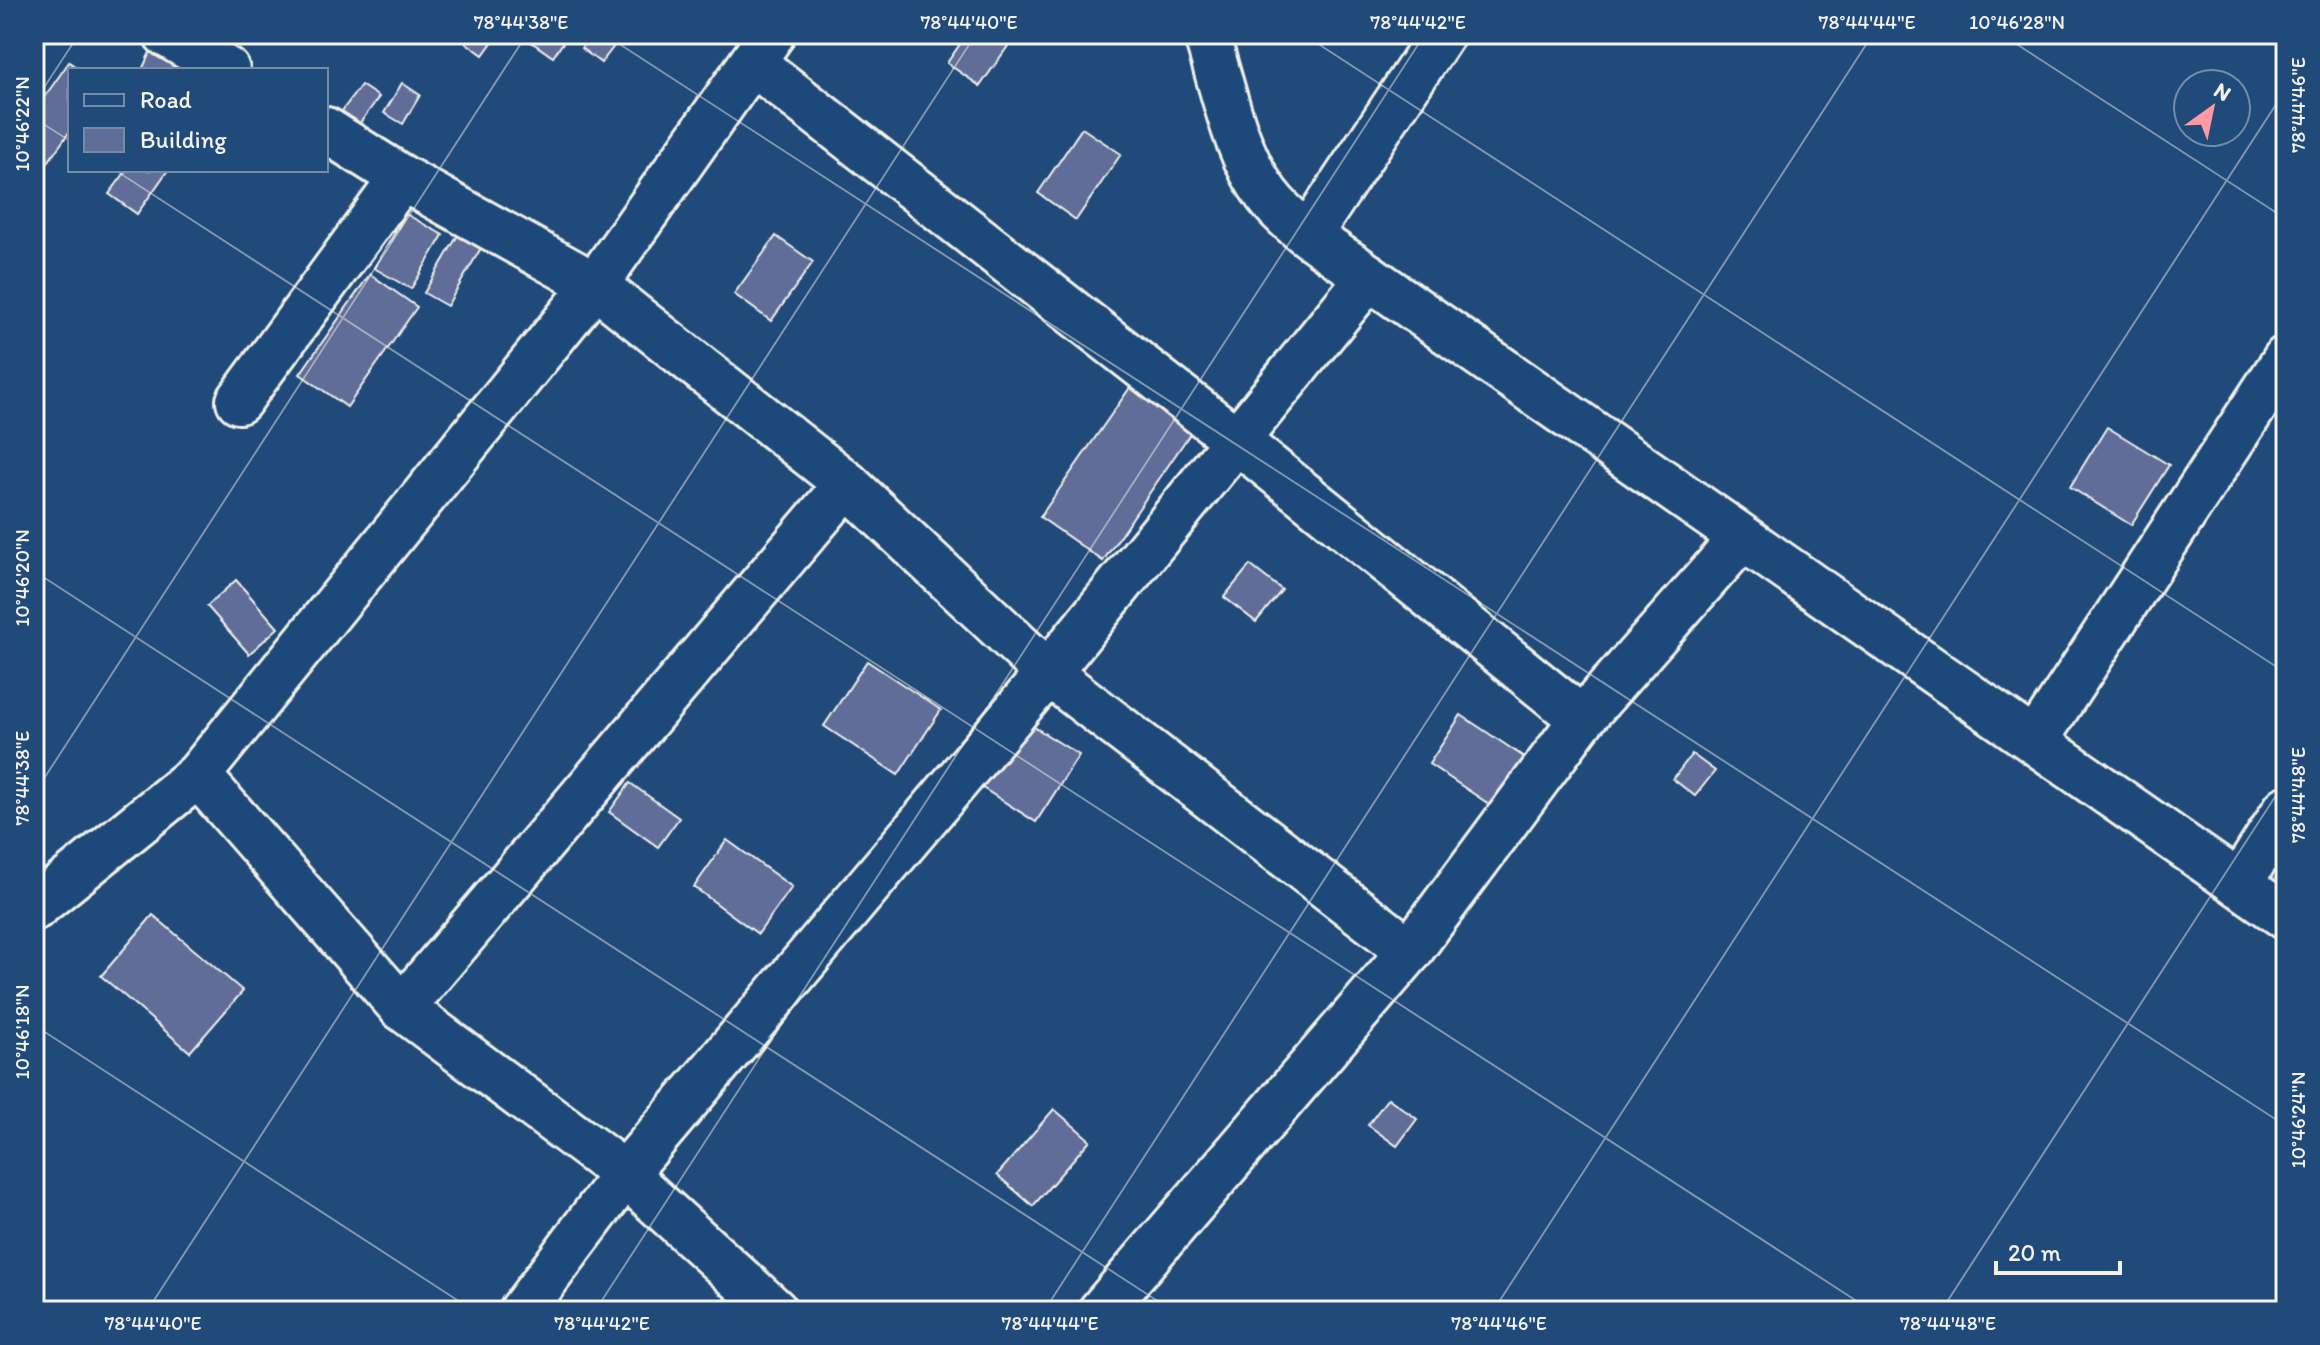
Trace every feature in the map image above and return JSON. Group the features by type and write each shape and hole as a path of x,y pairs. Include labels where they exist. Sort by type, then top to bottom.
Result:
{"street":[{"path":"166,34 224,68"},
{"path":"1206,34 1250,168 1269,197 1310,233 2286,917"},
{"path":"1310,233 1442,34"},
{"path":"34,908 198,775 595,285 762,48 1235,439 1582,719"},
{"path":"328,131 402,178 595,285 847,484 1048,673 1410,951"},
{"path":"239,401 402,178"},
{"path":"522,1311 625,1174 1048,673 1369,277"},
{"path":"2035,741 2286,358"},
{"path":"402,1008 847,484"},
{"path":"1101,1311 1410,951 1582,719 1742,538"},
{"path":"198,775 402,1008 625,1174 775,1311"},
{"path":"2239,884 2286,809"}],"building":[{"path":"454,34 498,34 483,55"},
{"path":"520,34 569,34 553,57"},
{"path":"591,34 609,34 618,41 601,63 581,48"},
{"path":"967,34 991,34 1008,46 980,86 947,63"},
{"path":"151,50 192,68 143,68"},
{"path":"69,62 78,68 68,68 68,134 34,182 34,112"},
{"path":"402,83 420,95 403,124 384,113"},
{"path":"361,85 379,97 360,123 342,111"},
{"path":"1082,128 1121,154 1076,220 1038,193"},
{"path":"126,172 167,172 137,214 109,194"},
{"path":"406,214 443,235 411,289 374,268"},
{"path":"458,235 481,248 447,306 424,293"},
{"path":"776,236 813,262 771,321 734,294"},
{"path":"370,274 417,307 347,407 300,374"},
{"path":"1136,379 1198,422 1103,561 1040,517"},
{"path":"2107,427 2169,465 2131,525 2070,487"},
{"path":"1250,565 1282,590 1256,622 1224,597"},
{"path":"236,580 278,628 249,654 207,606"},
{"path":"867,661 941,710 898,775 824,726"},
{"path":"1461,715 1524,757 1492,806 1429,764"},
{"path":"1023,720 1079,755 1036,822 981,787"},
{"path":"1692,754 1715,771 1695,796 1673,779"},
{"path":"630,783 679,818 658,847 609,812"},
{"path":"727,840 792,887 758,934 694,887"},
{"path":"153,915 243,991 190,1052 101,976"},
{"path":"1388,1098 1417,1119 1397,1146 1368,1125"},
{"path":"1054,1109 1090,1140 1033,1206 997,1175"},
{"path":"34,1184 42,1191 34,1201"}]}
